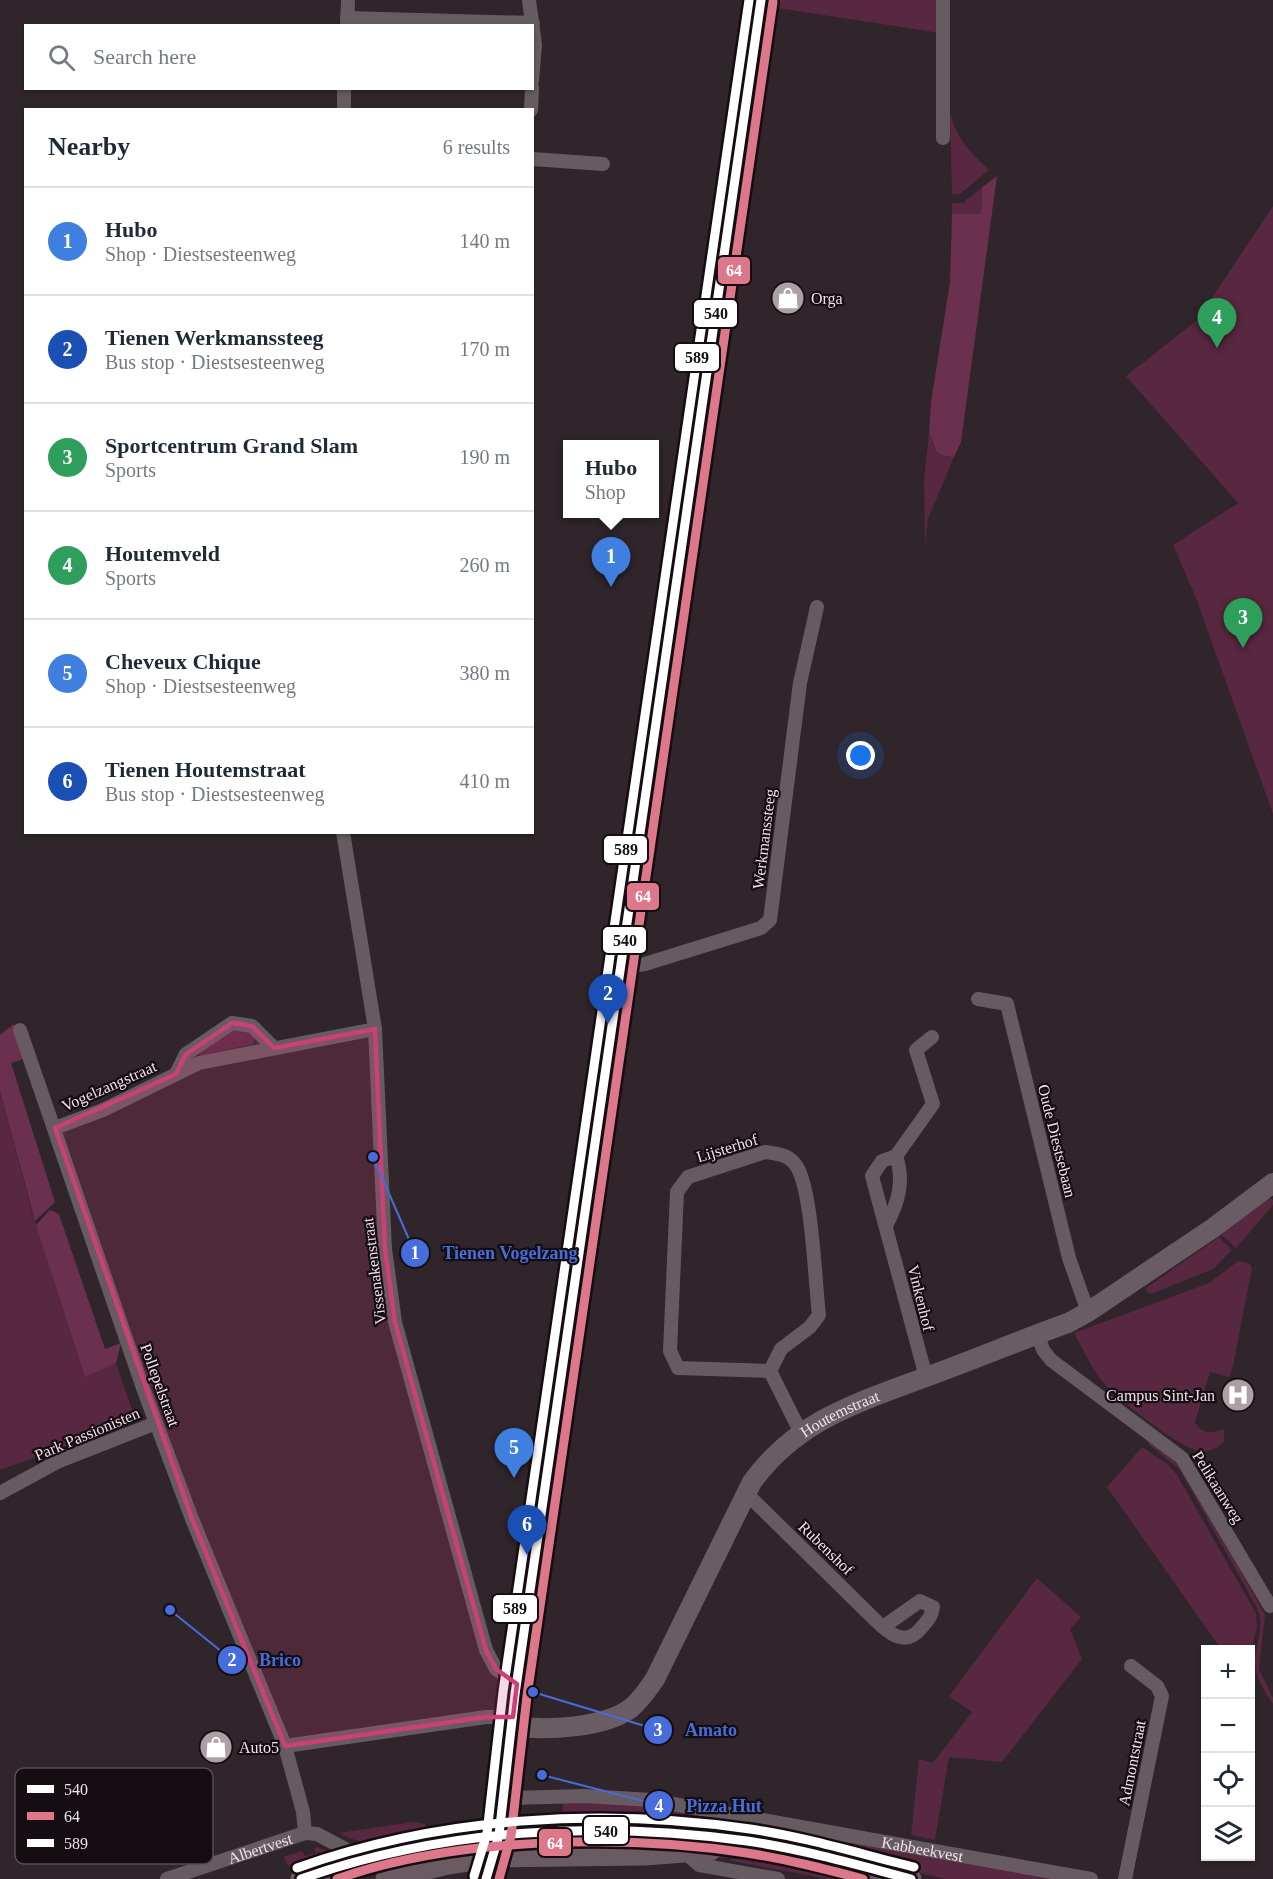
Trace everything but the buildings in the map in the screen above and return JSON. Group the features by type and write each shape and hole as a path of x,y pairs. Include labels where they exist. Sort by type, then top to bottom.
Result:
{"main road":[{"path":"493,1857 499,1835 517,1684 761,0"},
{"name":"Kabbeekvest","path":"499,1835 555,1831 643,1831 724,1838 767,1845 911,1879"},
{"path":"301,1879 337,1864 443,1842 499,1835"},
{"path":"386,1879 448,1864 493,1857 645,1855 682,1850 753,1852 876,1879"}],"street":[{"path":"348,0 347,22 532,23 529,0"},
{"path":"943,0 943,138"},
{"path":"534,38 534,57"},
{"path":"344,90 344,108"},
{"path":"531,108 532,90"},
{"path":"534,159 603,164"},
{"name":"Werkmanssteeg","path":"621,968 645,964 761,928 770,920 800,684 817,607"},
{"name":"Vissenakenstraat","path":"342,834 375,1029 385,1249 395,1322 486,1650 496,1669 517,1684"},
{"name":"Oude Diestsebaan","path":"978,999 1007,1004 1069,1258 1088,1312"},
{"name":"Vogelzangstraat","path":"176,1074 186,1054 232,1023 252,1026 274,1048"},
{"name":"Vogelzangstraat","path":"55,1128 103,1110 199,1063 375,1029"},
{"name":"Pollepelstraat","path":"20,1030 156,1423 285,1746 311,1834"},
{"name":"Vinkenhof","path":"926,1377 873,1176 875,1167 882,1161 896,1156 933,1104 916,1050 932,1037"},
{"name":"Lijsterhof","path":"765,1152 784,1154 796,1166 805,1187 819,1315 810,1326 781,1349 770,1371 678,1368 670,1351 677,1192 688,1177 765,1152"},
{"path":"886,1226 896,1206 901,1179 896,1156"},
{"name":"Houtemstraat","path":"513,1722 530,1728 581,1725 614,1718 640,1700 655,1679 746,1493 763,1467 800,1431 860,1400 1038,1334 1088,1312 1213,1228 1273,1183"},
{"name":"Pelikaanweg","path":"1038,1334 1043,1350 1051,1360 1182,1458 1270,1606"},
{"path":"770,1371 800,1431"},
{"name":"Park Passionisten","path":"0,1493 57,1462 156,1423"},
{"name":"Rubenshof","path":"746,1493 883,1627"},
{"name":"Admontstraat","path":"1125,1879 1162,1696 1157,1686 1131,1666"},
{"path":"285,1746 486,1716 513,1722"},
{"name":"Kabbeekvest","path":"504,1798 586,1796 651,1800 1091,1879"},
{"path":"311,1834 365,1859"},
{"name":"Albertvest","path":"167,1879 311,1834"},
{"path":"682,1850 699,1865 778,1879"},
{"path":"486,1879 493,1857"}],"highlighted area":[{"path":"232,1023 252,1026 274,1048 375,1029 385,1249 395,1322 486,1650 496,1669 517,1684 513,1717 486,1717 285,1746 192,1519 55,1128 176,1074 186,1054"}],"shaded area":[{"path":"772,0 939,0 940,33 771,7"},
{"path":"950,112 960,137 989,170 960,194 952,194"},
{"path":"997,176 961,442 954,457 944,456 937,452 929,433 931,402 950,282 952,214 981,214 982,187"},
{"path":"982,187 981,214 952,214 952,203 963,203"},
{"path":"1273,206 1273,814 1196,598 1173,545 1238,503 1126,376 1197,320"},
{"path":"929,433 933,444 944,456 954,457 928,519 925,544 924,479"},
{"path":"14,1024 26,1058 11,1063 55,1202 35,1221 0,1091 0,1035"},
{"path":"241,1027 256,1035 253,1044 201,1056 198,1054 230,1028"},
{"path":"0,1091 32,1212 85,1376 116,1363 136,1421 0,1470"},
{"path":"1268,1198 1273,1200 1273,1205 1236,1248 1221,1235"},
{"path":"50,1210 59,1214 105,1349 121,1343 116,1363 85,1377 36,1225"},
{"path":"1219,1237 1232,1250 1213,1269 1151,1294 1146,1291 1146,1288"},
{"path":"1238,1261 1249,1263 1252,1268 1232,1371 1229,1377 1210,1372 1195,1422 1201,1429 1208,1432 1224,1429 1224,1441 1211,1450 1195,1450 1160,1430 1109,1389 1094,1370 1074,1333 1209,1283"},
{"path":"1151,1440 1178,1462 1207,1509 1265,1615 1259,1669 1273,1698 1273,1704 1260,1684 1255,1666 1260,1628 1257,1608 1180,1470 1147,1443"},
{"path":"1142,1447 1167,1464 1177,1475 1256,1613 1257,1627 1252,1645 1218,1645 1107,1487"},
{"path":"1037,1578 1081,1617 1070,1629 1082,1659 1002,1762 949,1757 935,1840 911,1835 919,1759 933,1763 972,1712 949,1696"},
{"path":"563,1800 654,1806 1056,1879 946,1879 848,1856 689,1824 658,1820 563,1819"},
{"path":"413,1822 426,1824 424,1833 382,1843 362,1842 339,1833"},
{"path":"317,1847 328,1852 330,1856 295,1868 287,1865 284,1857 302,1851 305,1856 316,1853 314,1849"},
{"path":"432,1852 433,1857 345,1879 324,1879"},
{"path":"755,1856 860,1879 828,1879 732,1861 731,1858 717,1858 715,1865 697,1857"}],"transit line":[{"name":"589","path":"474,1876 487,1833 503,1692 749,0"},
{"name":"540","path":"486,1879 499,1835 515,1694 761,0"},
{"name":"64","path":"499,1879 511,1836 527,1696 773,2"},
{"name":"589","path":"297,1868 407,1837 464,1827 578,1818 693,1822 771,1832 914,1867"},
{"name":"540","path":"301,1879 355,1862 465,1839 521,1833 578,1831 634,1831 768,1844 911,1879"},
{"name":"64","path":"337,1879 384,1865 486,1847 594,1842 647,1843 747,1853 791,1861 863,1879"}],"place":[{"name":"Orga","path":"788,298"},
{"name":"Houtemveld","path":"1217,348"},
{"name":"Hubo","path":"611,587"},
{"name":"Sportcentrum Grand Slam","path":"1243,648"},
{"name":"Tienen Werkmanssteeg","path":"608,1024"},
{"name":"Tienen Vogelzang","path":"373,1157"},
{"name":"Campus Sint-Jan","path":"1238,1395"},
{"name":"Cheveux Chique","path":"514,1478"},
{"name":"Tienen Houtemstraat","path":"527,1555"},
{"name":"Brico","path":"170,1610"},
{"name":"Amato","path":"533,1692"},
{"name":"Auto5","path":"216,1747"},
{"name":"Pizza Hut","path":"542,1775"}]}
